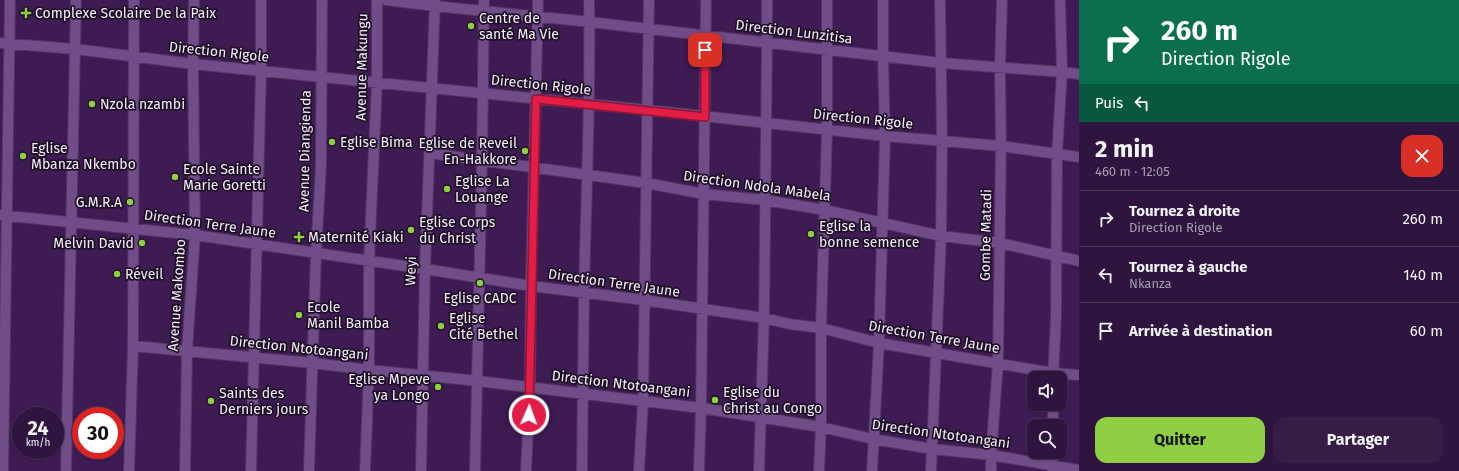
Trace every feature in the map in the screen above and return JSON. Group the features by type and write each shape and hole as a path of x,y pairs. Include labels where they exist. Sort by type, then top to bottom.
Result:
{"street":[{"path":"3,471 5,44 10,0"},
{"path":"66,471 76,0"},
{"path":"129,471 133,346 134,0"},
{"name":"Avenue Makombo","path":"185,471 187,350 195,235 193,64 194,0"},
{"path":"251,471 261,71 261,0"},
{"name":"Avenue Diangienda","path":"309,471 316,253 321,165 322,0"},
{"name":"Avenue Makungu","path":"365,471 369,370 369,261 378,82 377,0"},
{"name":"Direction Lunzitisa","path":"386,0 435,3 483,11 590,22 941,64 1000,67 1079,74"},
{"path":"475,471 480,277 484,0"},
{"path":"526,471 530,387 538,0"},
{"path":"582,471 584,293 588,175 589,0"},
{"path":"639,471 643,401 649,0"},
{"path":"699,471 706,0"},
{"path":"759,471 764,318 768,43 767,0"},
{"path":"819,471 821,328 827,130 827,0"},
{"path":"872,471 879,343 885,136 882,57 883,0"},
{"path":"931,471 941,236 942,140 940,0"},
{"name":"Gombe Matadi","path":"991,471 998,363 1001,146 1000,67 1002,0"},
{"path":"1053,371 1056,317 1057,154 1062,72 1060,0"},
{"name":"Weyi","path":"421,471 425,269 435,3"},
{"name":"Direction Rigole","path":"5,44 75,49 193,64 648,110 885,136 1001,146 1079,157"},
{"name":"Direction Ndola Mabela","path":"429,153 646,183 704,194 765,200 825,210 941,236 1000,243 1079,261"},
{"name":"Direction Terre Jaune","path":"4,215 195,235 480,277 531,286 644,300 764,318 789,324 821,328 879,343 998,363 1035,371"},
{"name":"Direction Ntotoangani","path":"133,346 187,350 478,381 701,408 820,427 873,439 932,449 991,455 1052,469 1079,470"},
{"name":"Direction Terre Jaune","path":"1067,375 1079,375"}],"place":[{"name":"Complexe Scolaire De la Paix","path":"26,13"},
{"name":"Centre de santé Ma Vie","path":"471,26"},
{"name":"Nzola nzambi","path":"92,104"},
{"name":"Eglise Bima","path":"332,142"},
{"name":"Eglise de Reveil En-Hakkore","path":"525,151"},
{"name":"Eglise Mbanza Nkembo","path":"23,156"},
{"name":"Ecole Sainte Marie Goretti","path":"175,177"},
{"name":"Eglise La Louange","path":"447,189"},
{"name":"G.M.R.A","path":"130,202"},
{"name":"Eglise Corps du Christ","path":"411,230"},
{"name":"Eglise la bonne semence","path":"811,234"},
{"name":"Maternité Kiaki","path":"299,237"},
{"name":"Melvin David","path":"142,243"},
{"name":"Réveil","path":"117,274"},
{"name":"Eglise CADC","path":"480,283"},
{"name":"Ecole Manil Bamba","path":"299,315"},
{"name":"Eglise Cité Bethel","path":"441,326"},
{"name":"Eglise Mpeve ya Longo","path":"438,387"},
{"name":"Eglise du Christ au Congo","path":"715,400"},
{"name":"Saints des Derniers jours","path":"211,401"}],"route":[{"path":"529,415 536,99 705,117 705,50"}]}
